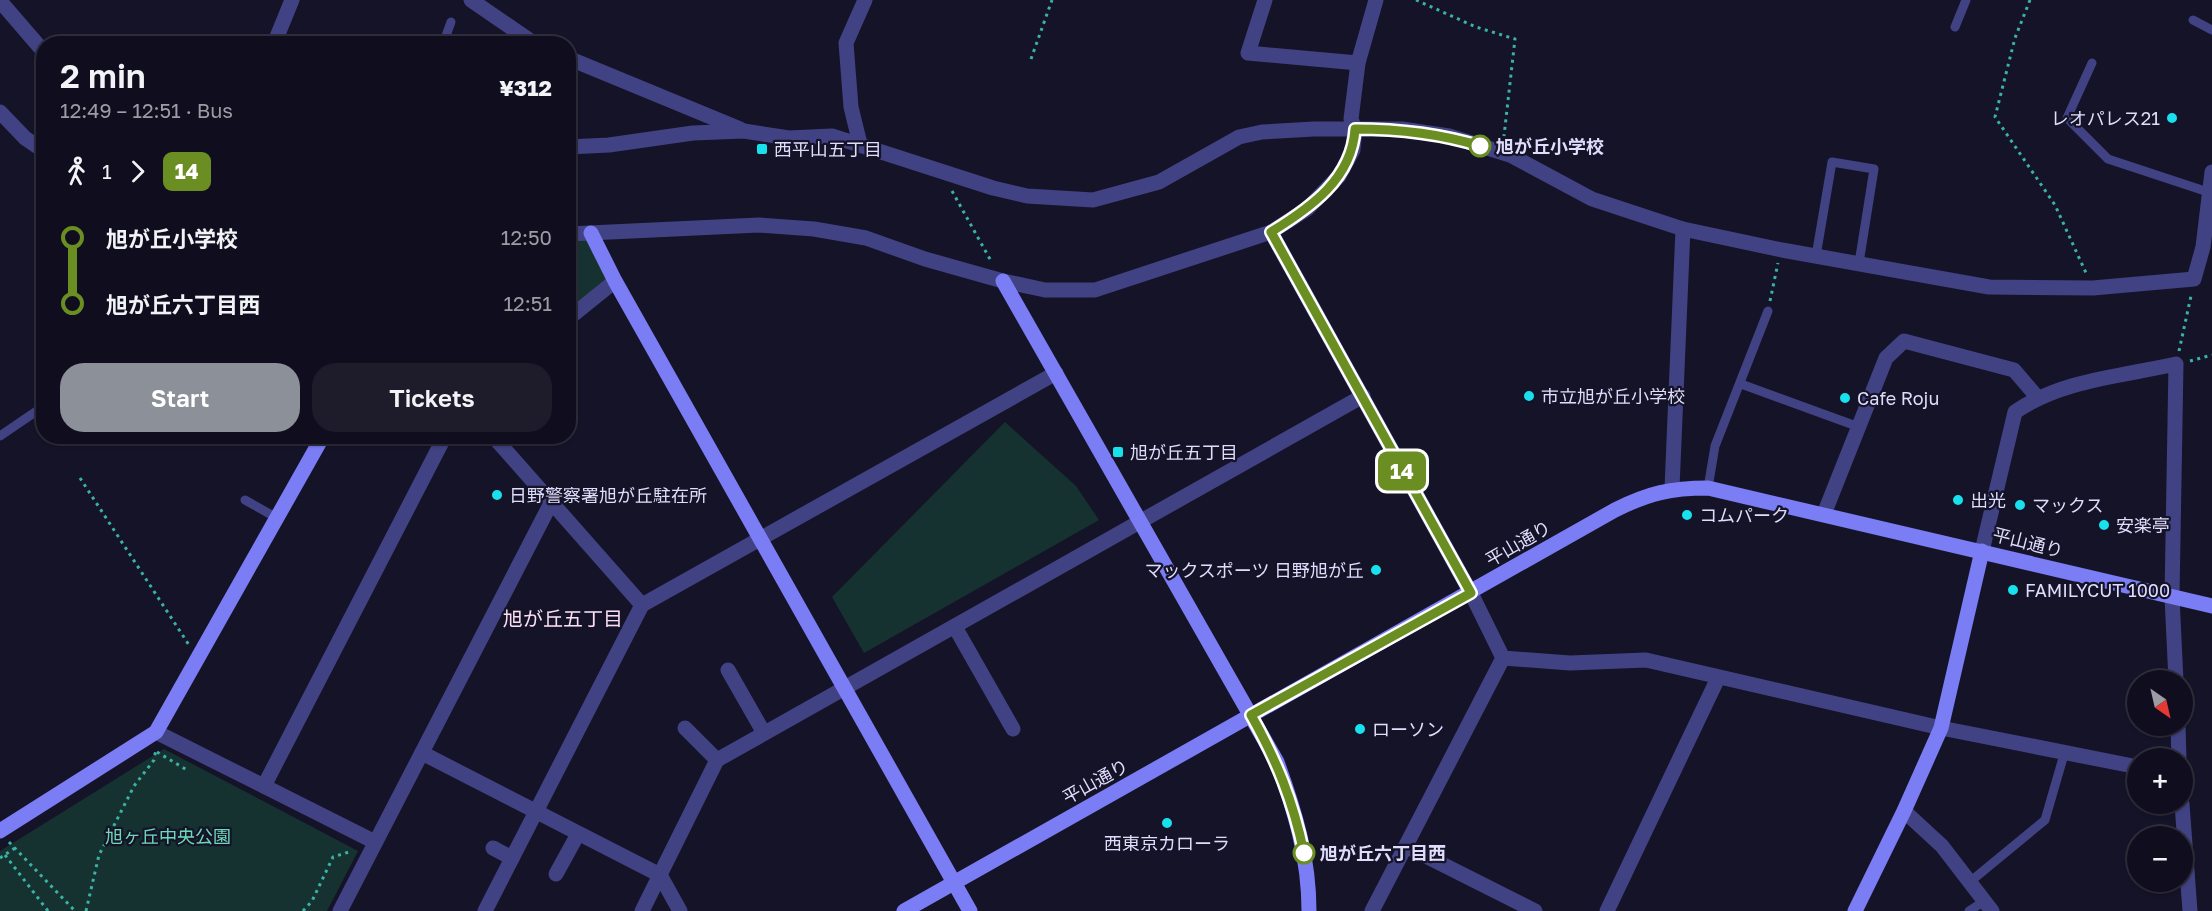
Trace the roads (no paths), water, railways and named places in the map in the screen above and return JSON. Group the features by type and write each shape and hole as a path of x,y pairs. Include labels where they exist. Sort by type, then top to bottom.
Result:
{"street":[{"path":"277,36 292,0"},
{"path":"860,144 851,107 846,44 865,0"},
{"path":"1265,0 1248,53 1358,63"},
{"path":"576,234 759,225 814,229 866,238 925,259 1003,281 1045,290 1095,290 1271,232 1307,209 1339,176 1353,150 1355,129 1352,119 1358,63 1376,0"},
{"path":"0,1 36,43"},
{"path":"481,2 525,36"},
{"path":"576,61 744,131 763,136 789,138 832,136 943,174 1027,196 1093,200 1159,182 1239,137 1262,132 1402,129 1449,136 1503,153 1592,200 1683,230 1989,287 2093,288 2194,279 2203,248 2212,172"},
{"path":"0,112 25,138 36,146"},
{"path":"576,147 609,145 693,133 744,131"},
{"path":"1672,488 1683,230"},
{"path":"1271,232 1471,593 1503,658"},
{"path":"591,233 615,282 970,911"},
{"path":"1003,281 1277,762 1296,814 1309,877 1309,911"},
{"path":"576,313 615,282"},
{"path":"1824,514 1886,358 1904,341 2014,370 2037,397"},
{"path":"1854,911 1904,811 1941,728 2015,412 2037,397 2060,389 2176,364 2176,670"},
{"path":"485,911 642,605 1056,373"},
{"path":"642,911 717,760 1362,396"},
{"path":"1,831 156,732 319,444"},
{"path":"264,786 441,444"},
{"path":"500,444 642,605"},
{"name":"平山通り","path":"904,911 1639,498 1672,488 1708,488 2212,606"},
{"path":"340,911 552,501"},
{"path":"955,627 1013,729"},
{"path":"1503,658 1570,663 1646,660 1941,728 2127,765"},
{"path":"1372,911 1503,658"},
{"path":"728,670 764,733"},
{"path":"1607,911 1718,678"},
{"path":"685,728 717,760"},
{"path":"156,732 375,843"},
{"path":"422,753 660,875 680,911"},
{"path":"1904,811 1942,846 1989,906"},
{"path":"2183,814 2190,911"},
{"path":"556,874 578,834"},
{"path":"1406,846 1535,911"},
{"path":"493,848 512,858"}],"lane":[{"path":"1955,27 1966,0"},
{"path":"2193,20 2212,30"},
{"path":"446,36 451,22"},
{"path":"2092,63 2067,118 2108,159 2208,192"},
{"path":"1816,256 1832,162 1874,169 1859,263"},
{"path":"1708,488 1715,446 1768,310"},
{"path":"1741,384 1859,427"},
{"path":"0,436 36,411"},
{"path":"245,500 277,518"},
{"path":"1971,881 2045,820 2065,751"},
{"path":"1969,911 1989,906"}],"place":[{"name":"レオパレス21","path":"2172,118"},
{"name":"旭が丘小学校","path":"1480,146"},
{"name":"西平山五丁目","path":"762,149"},
{"name":"市立旭が丘小学校","path":"1529,396"},
{"name":"Cafe Roju","path":"1845,398"},
{"name":"旭が丘五丁目","path":"1118,452"},
{"name":"日野警察署旭が丘駐在所","path":"497,495"},
{"name":"出光","path":"1958,500"},
{"name":"マックス","path":"2020,505"},
{"name":"コムパーク","path":"1687,515"},
{"name":"安楽亭","path":"2104,525"},
{"name":"マックスポーツ 日野旭が丘","path":"1376,570"},
{"name":"FAMILYCUT 1000","path":"2013,590"},
{"name":"ローソン","path":"1360,729"},
{"name":"西東京カローラ","path":"1167,823"},
{"name":"旭が丘六丁目西","path":"1304,853"}],"district":[{"name":"旭が丘五丁目","path":"563,618"}],"park label":[{"name":"旭ヶ丘中央公園","path":"168,836"}]}
